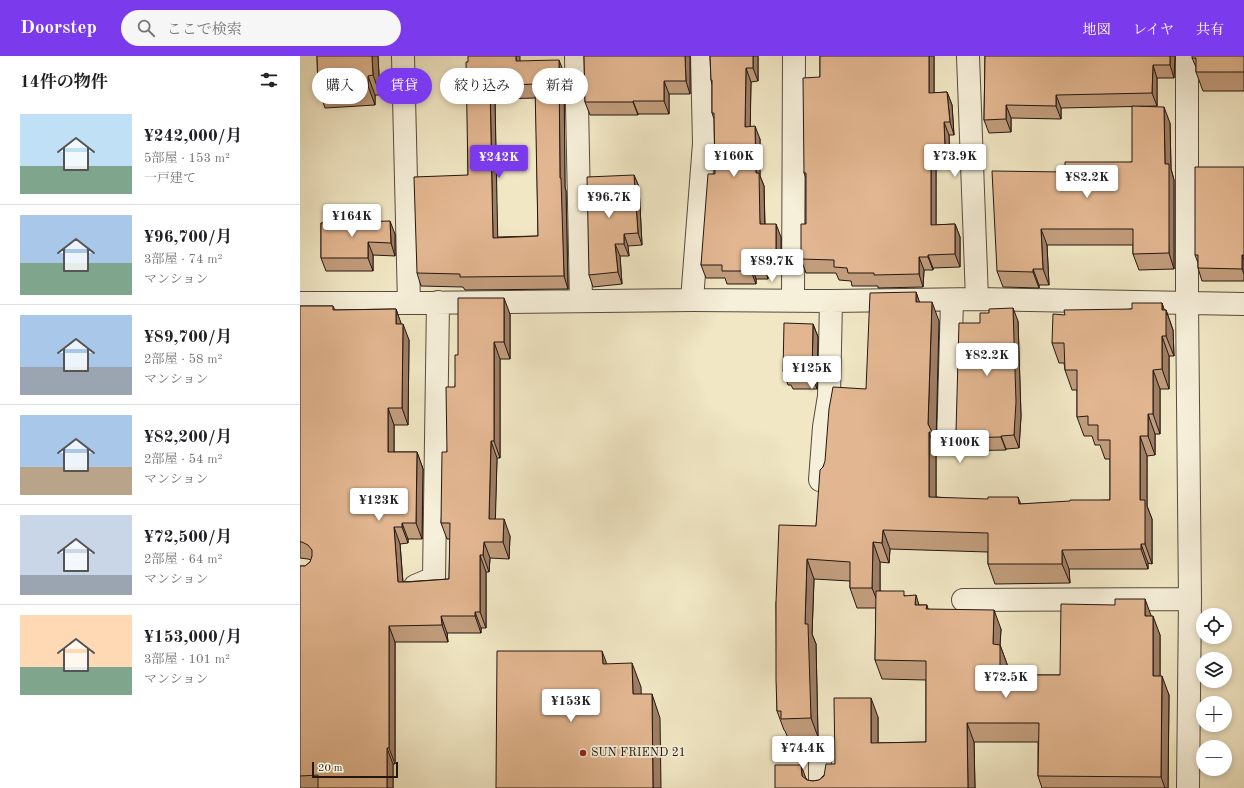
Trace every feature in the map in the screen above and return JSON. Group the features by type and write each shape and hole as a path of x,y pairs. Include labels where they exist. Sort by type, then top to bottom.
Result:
{"street":[{"path":"403,56 409,303"},
{"path":"576,56 581,301"},
{"path":"692,300 704,143 702,56"},
{"path":"793,300 794,56"},
{"path":"968,56 977,299"},
{"path":"1187,56 1187,303 1190,599 1188,788"},
{"path":"300,303 977,299 1244,304"},
{"path":"948,444 952,300"},
{"path":"820,480 824,428 829,396 831,301"},
{"path":"414,586 434,578 438,302"},
{"path":"963,600 1190,599"},
{"path":"820,752 820,788"}],"building":[{"path":"317,56 372,56 373,75 368,76 368,68 317,68"},
{"path":"468,56 516,56 516,61 559,60 559,68 532,68 532,84 524,84 524,68 466,68 466,62 468,62"},
{"path":"584,56 685,56 686,81 664,81 664,101 588,102 588,68 584,68"},
{"path":"710,56 753,56 753,68 746,68 745,127 755,126 756,173 759,173 760,224 776,224 776,260 764,260 764,266 752,266 751,271 722,271 722,265 701,265 708,174 715,174 714,113 712,113"},
{"path":"820,56 929,56 929,93 947,92 950,122 944,122 945,147 931,147 931,225 955,224 955,254 928,255 928,257 919,257 919,274 874,275 874,273 848,273 847,268 834,267 834,260 801,259 801,224 806,224 803,78 820,77"},
{"path":"985,56 1170,56 1170,65 1153,65 1152,93 1056,95 1056,106 1006,105 1006,119 984,120"},
{"path":"1192,56 1244,56 1244,72 1196,72 1196,58 1192,58"},
{"path":"467,104 490,104 493,238 538,236 535,104 559,104 560,178 564,276 460,277 460,274 417,273 414,177 468,175"},
{"path":"1132,106 1164,107 1165,164 1169,164 1169,253 1133,254 1133,229 1041,229 1043,269 1033,269 1033,272 997,271 992,171 1065,172 1065,162 1132,162"},
{"path":"1195,167 1244,167 1244,255 1242,255 1242,269 1198,268 1198,255 1195,255"},
{"path":"634,175 638,233 624,234 624,244 615,244 618,272 589,275 587,177"},
{"path":"390,221 391,243 368,242 368,258 321,258 321,223"},
{"path":"916,292 916,302 932,302 928,424 932,432 929,432 929,497 988,499 988,497 1018,497 1019,504 1070,500 1110,500 1110,440 1098,440 1098,425 1088,425 1088,416 1077,417 1077,370 1065,370 1064,343 1052,343 1053,314 1065,315 1064,310 1132,309 1132,303 1162,303 1162,310 1166,310 1166,336 1162,336 1162,369 1153,370 1153,414 1148,414 1148,436 1140,436 1140,500 1145,500 1145,544 1141,544 1141,549 1062,550 1062,564 988,564 988,533 883,530 882,543 873,542 872,588 850,588 850,562 807,559 805,624 808,624 811,718 781,719 781,711 777,711 776,680 776,602 779,525 816,526 820,470 825,461 829,409 833,387 866,389 870,293"},
{"path":"458,298 504,298 504,342 494,342 494,441 491,441 489,519 504,519 503,542 484,542 483,555 480,555 480,612 475,612 475,616 441,616 442,625 389,626 389,748 387,748 387,788 318,788 318,775 300,776 300,566 305,566 310,562 312,550 308,545 300,542 300,306 333,306 333,310 396,309 396,324 403,324 402,408 388,408 388,452 417,452 416,523 402,523 402,527 394,527 398,582 408,582 449,579 450,523 441,523 442,452 447,452 446,387 455,387 455,355 458,355"},
{"path":"1013,308 1016,402 1014,435 1001,437 953,438 956,431 959,323 980,323 980,313 989,313 989,309"},
{"path":"784,323 813,324 812,376 788,375 788,371 783,371"},
{"path":"876,591 904,591 904,596 916,595 915,605 927,605 926,609 994,610 993,644 1000,645 1000,675 1060,675 1061,604 1115,605 1115,599 1145,599 1145,616 1153,616 1153,676 1162,676 1161,777 1038,776 1039,723 967,723 968,788 775,788 775,765 801,765 802,776 807,780 813,781 819,780 824,776 826,764 835,764 834,698 871,698 871,743 926,742 926,661 875,660"},
{"name":"SUN FRIEND 21","path":"497,651 602,651 603,664 632,663 633,694 652,694 653,788 496,788"}],"place":[{"name":"SUN FRIEND 21","path":"583,753"}]}
